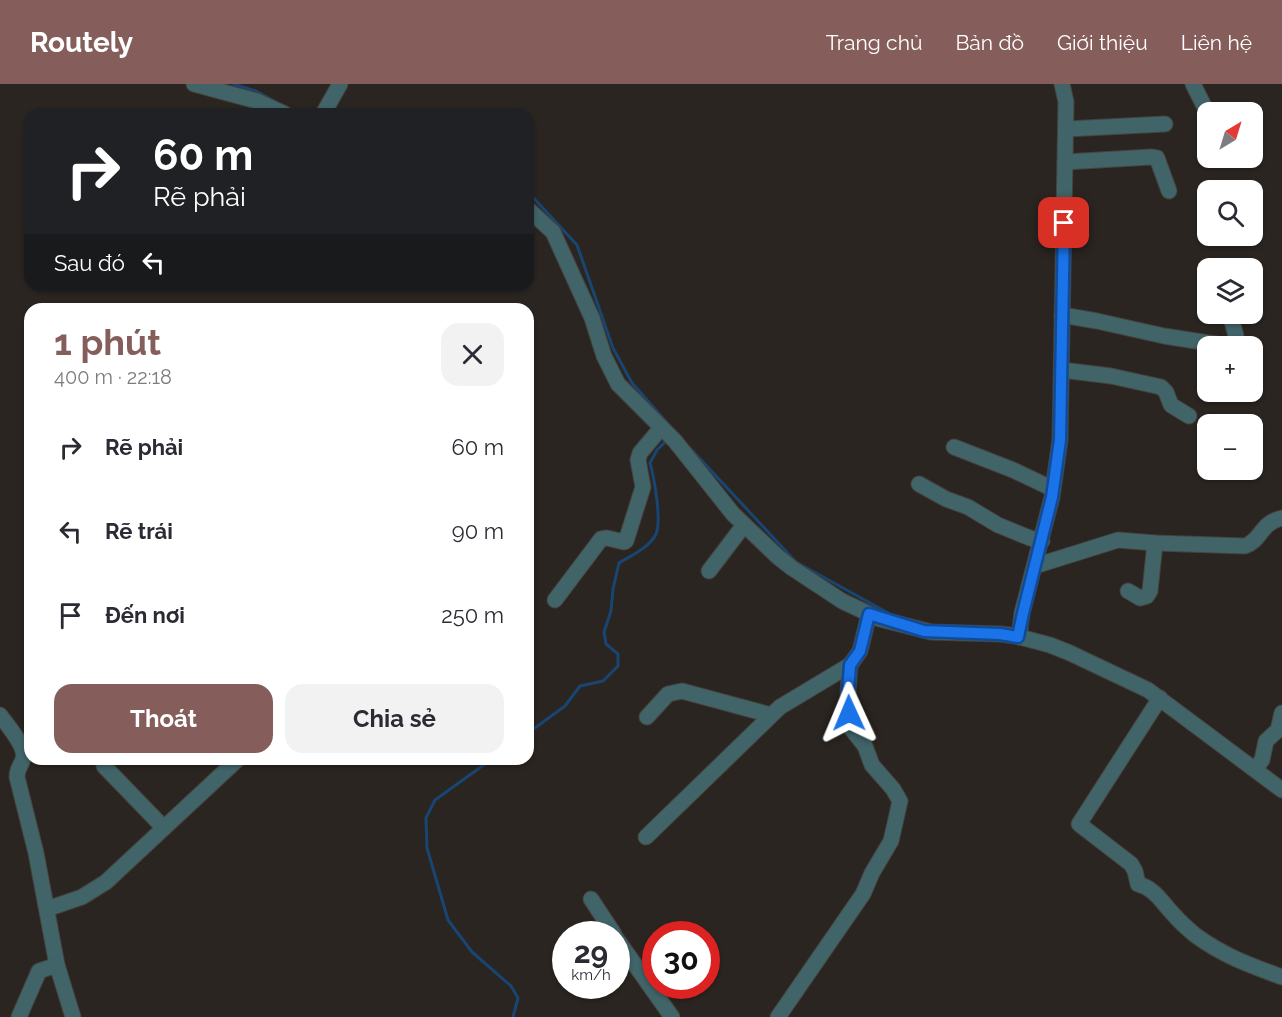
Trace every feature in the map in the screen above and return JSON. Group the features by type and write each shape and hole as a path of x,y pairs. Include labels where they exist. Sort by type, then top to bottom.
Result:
{"street":[{"path":"194,84 257,101 272,108"},
{"path":"326,108 339,84"},
{"path":"1020,629 1053,489 1061,424 1066,129 1066,102 1062,84"},
{"path":"1193,84 1202,102"},
{"path":"1066,129 1165,124"},
{"path":"1065,162 1157,158 1168,191"},
{"path":"534,215 552,232 592,318 604,356 618,384 675,441 715,493 744,525 792,568 830,594 869,614 924,631 1000,634 1020,629 1142,687 1160,698 1282,790"},
{"path":"1062,315 1164,336 1228,345 1233,344 1236,336 1233,324"},
{"path":"1062,370 1111,376 1161,387 1172,405 1189,416"},
{"path":"555,600 601,539 627,541 643,488 638,460 640,453 661,428"},
{"path":"954,447 1013,470 1053,489"},
{"path":"920,484 946,499 968,507 998,525 1042,541"},
{"path":"1035,566 1113,540 1245,546 1253,541 1269,522 1282,518"},
{"path":"709,571 744,525"},
{"path":"1128,591 1140,598 1147,596 1150,591 1155,543"},
{"path":"646,837 780,707 850,665 860,651 869,614"},
{"path":"778,1017 863,894 872,873 891,841 899,808 900,801 897,795 879,774 862,742 850,727 848,692 850,665"},
{"path":"647,717 668,694 682,691 771,715"},
{"path":"1160,698 1079,824 1126,860 1135,871 1138,884 1148,886 1155,892 1175,917 1194,934 1228,957 1282,977"},
{"path":"1256,769 1262,760 1266,741 1278,730 1282,712"},
{"path":"0,715 24,752 17,777 36,853 57,965 73,1017"},
{"path":"47,909 74,901 106,882 231,765"},
{"path":"104,766 163,827"},
{"path":"591,899 605,921"},
{"path":"630,958 672,1017"},
{"path":"19,1017 39,971 57,965"}],"waterway":[{"path":"233,84 256,91 276,102"},
{"path":"534,198 577,245 613,348 632,383 669,425"},
{"path":"534,729 565,706 580,686 603,681 618,666 618,654 606,644 604,632 611,611 613,589 619,563 645,547 656,534 658,510 650,463 657,450 668,439"},
{"path":"690,448 796,562 890,614"},
{"path":"484,765 435,800 426,818 427,848 448,920 472,952 511,986 518,998 513,1017"}],"route":[{"path":"849,713 850,665 863,644 869,614 924,631 951,634 1000,634 1018,637 1056,477 1061,424 1064,223"}]}
